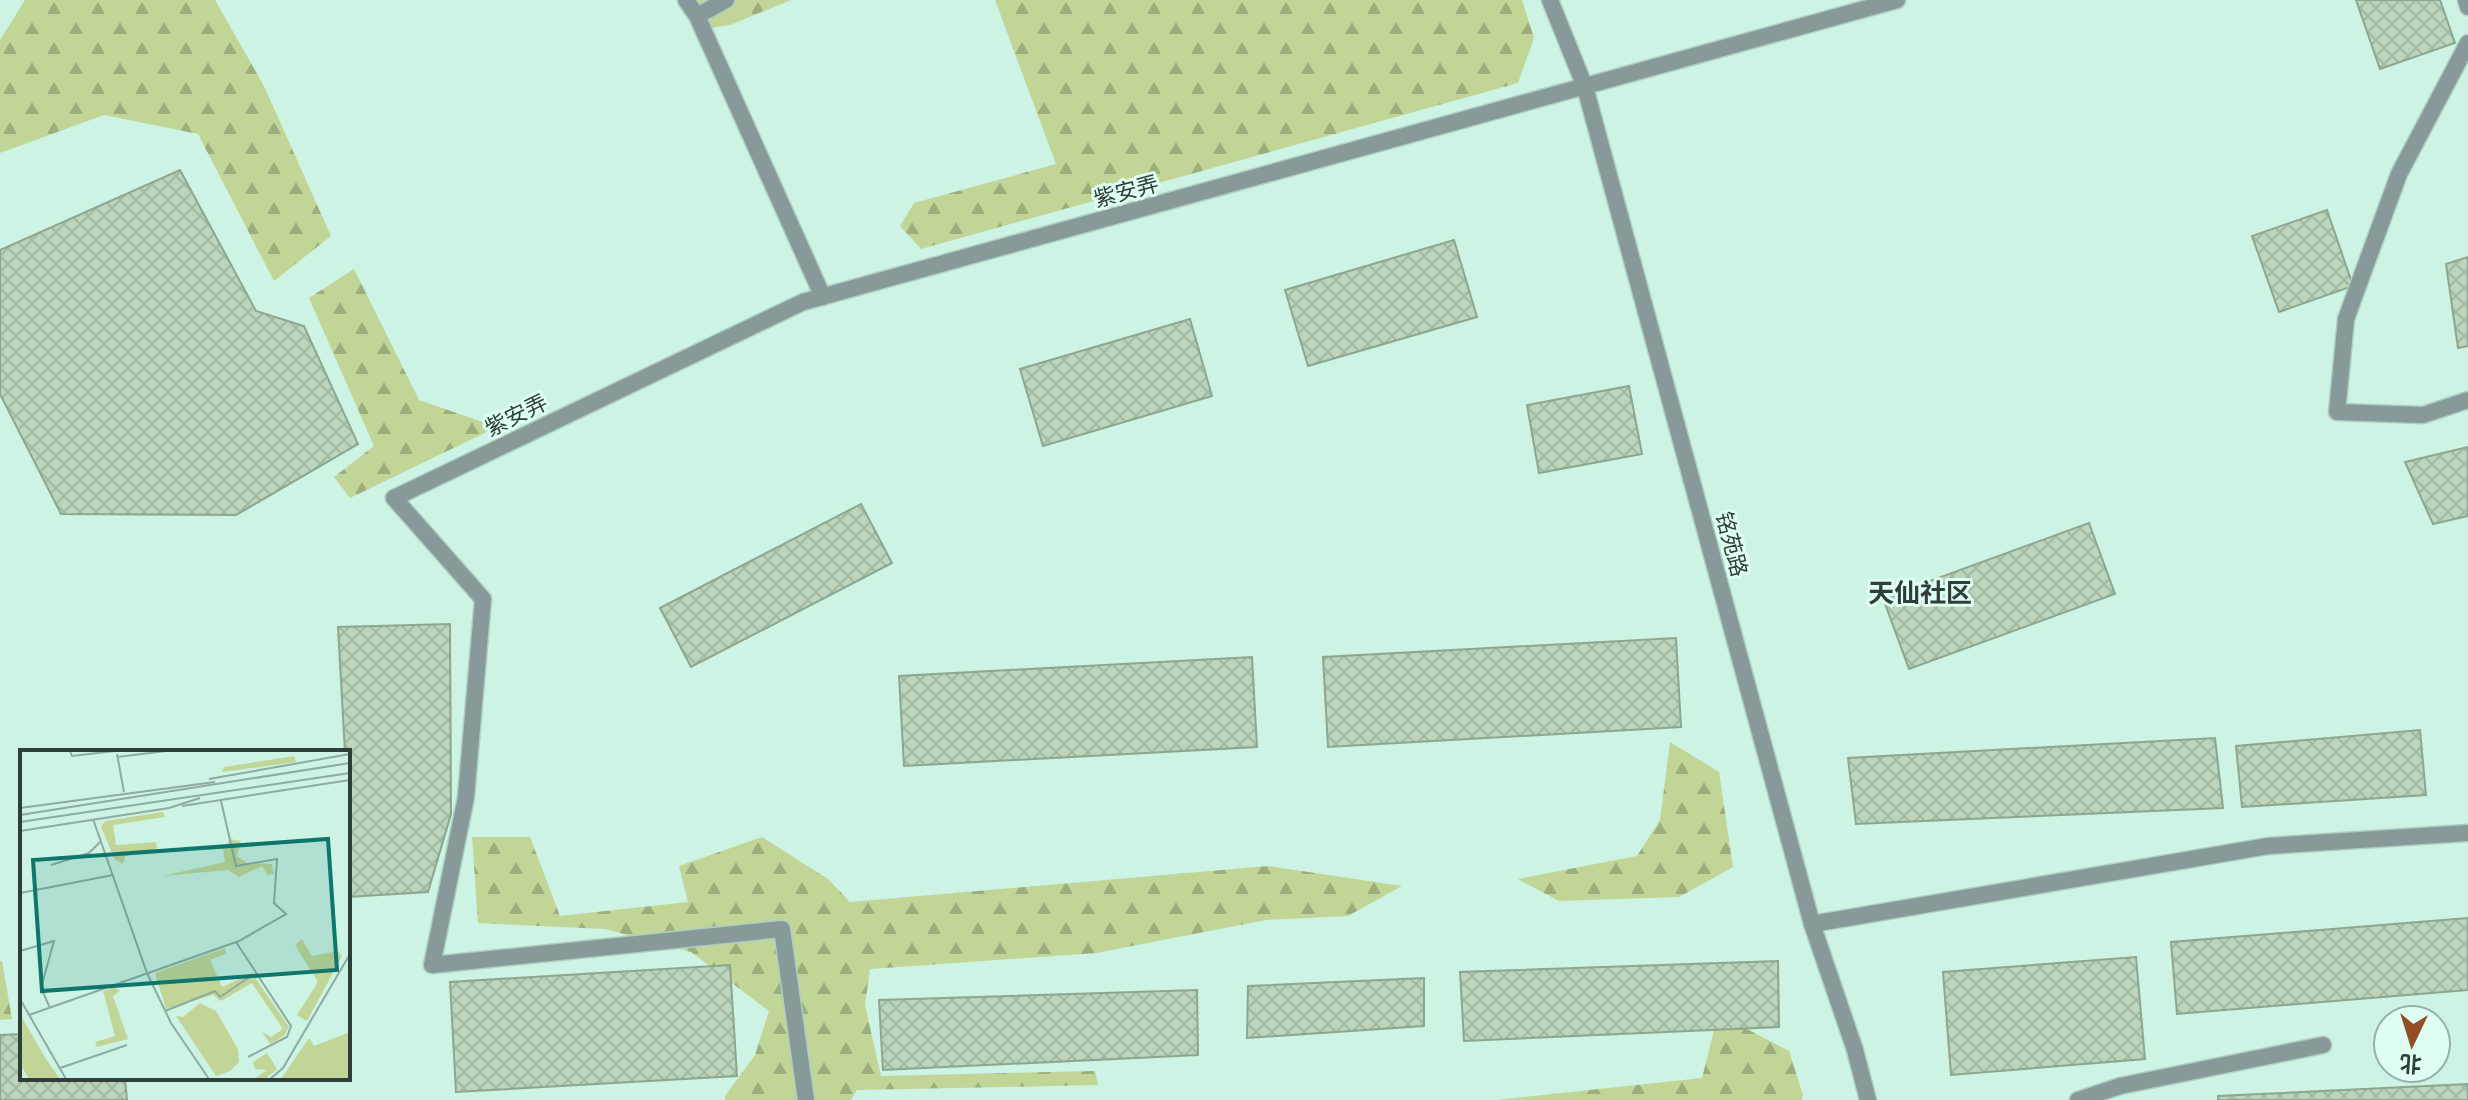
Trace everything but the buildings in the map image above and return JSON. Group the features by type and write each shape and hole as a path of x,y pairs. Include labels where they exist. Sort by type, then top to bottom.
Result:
{"street":[{"path":"686,0 697,16 823,297"},
{"path":"697,16 726,0"},
{"name":"铭苑路","path":"1550,0 1585,87 1812,924 1855,1050 1868,1100"},
{"name":"紫安弄","path":"806,1100 782,929 432,965 466,797 483,599 394,498 803,302 1897,0"},
{"path":"2466,0 2468,7"},
{"path":"2468,43 2399,174 2346,319 2337,412 2423,415 2468,400"},
{"path":"1812,924 2268,846 2468,833"},
{"path":"2078,1100 2120,1086 2323,1045"}],"green space":[{"path":"25,0 215,0 264,86 331,236 274,281 198,134 104,115 0,153 0,40"},
{"path":"692,0 791,0 730,25 710,28"},
{"path":"995,0 1522,0 1534,38 1518,83 921,249 900,226 914,203 1056,164"},
{"path":"354,269 419,400 497,427 350,498 334,477 374,446 309,298"},
{"path":"1670,742 1719,772 1733,867 1679,897 1559,901 1518,879 1637,856 1660,820"},
{"path":"472,837 530,837 560,916 688,902 679,866 762,837 828,879 850,902 1268,866 1402,886 1348,916 1266,920 1096,953 870,969 865,1005 881,1076 1095,1071 1098,1085 857,1090 851,1100 725,1100 755,1055 769,1011 691,952 605,929 478,923"},
{"path":"2,961 12,1019 0,1020"},
{"path":"1718,1014 1789,1051 1802,1100 1495,1100 1702,1078"}],"district":[{"name":"天仙社区","path":"1920,592"}]}
